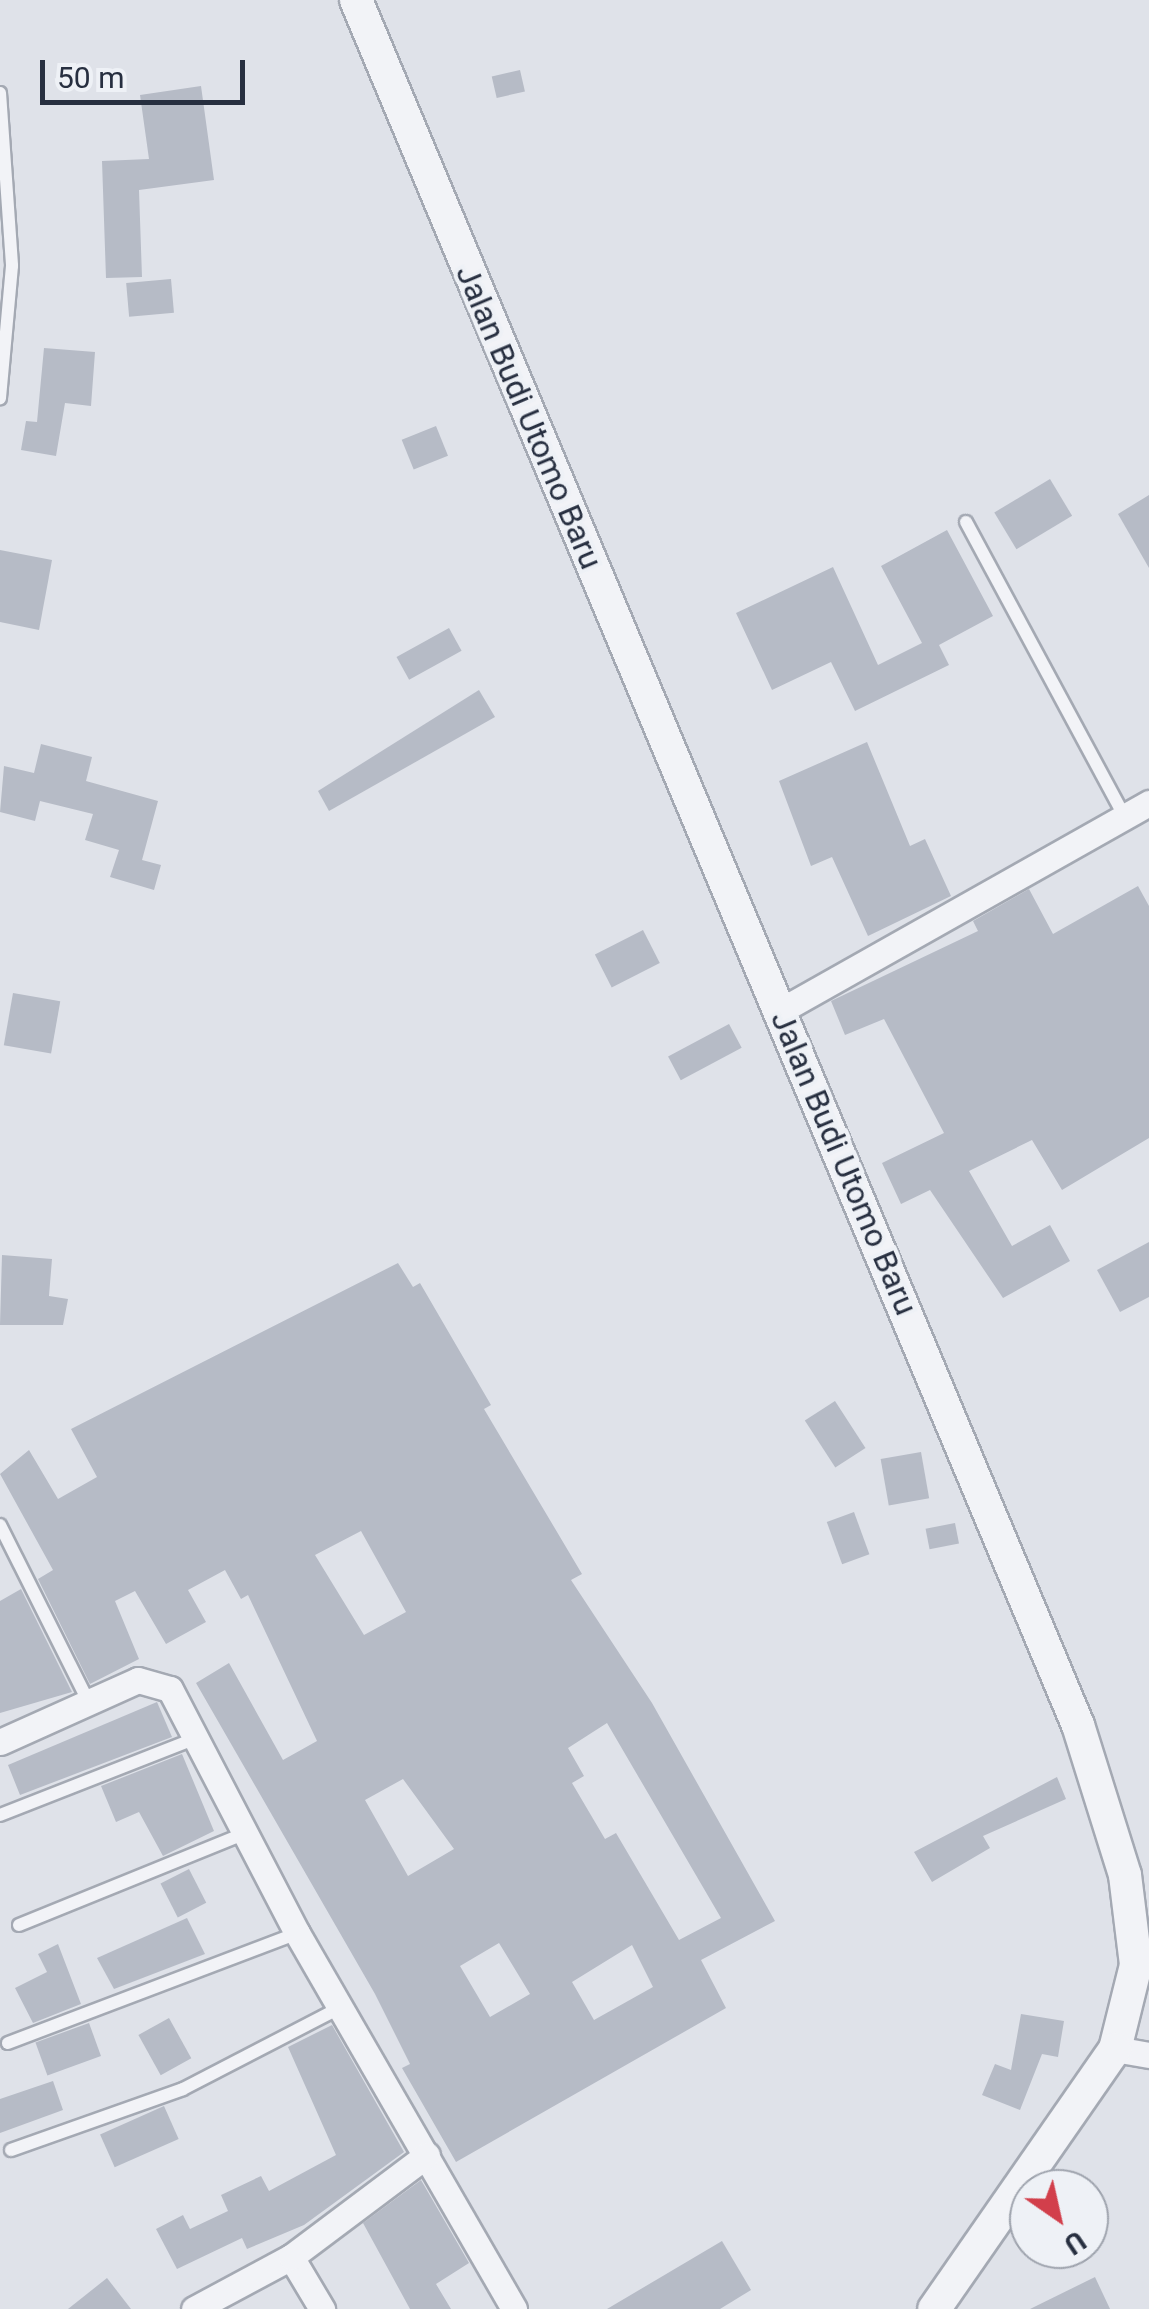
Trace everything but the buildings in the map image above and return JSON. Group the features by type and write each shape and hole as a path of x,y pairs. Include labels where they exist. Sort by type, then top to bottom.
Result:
{"street":[{"name":"Jalan Budi Utomo Baru","path":"356,0 1078,1724 1136,1926 1131,2010 1114,2049 934,2309"},
{"path":"780,1011 1149,803"},
{"path":"0,1742 89,1703 157,1679 198,1737 296,1932 343,2006 514,2309"},
{"path":"1114,2049 1149,2055"},
{"path":"194,2309 291,2257 427,2155"},
{"path":"291,2257 322,2309"}],"lane":[{"path":"0,93 12,266 0,398"},
{"path":"966,522 1124,816"},
{"path":"0,1524 89,1703"},
{"path":"0,1815 198,1737"},
{"path":"19,1924 246,1832"},
{"path":"8,2044 296,1932"},
{"path":"12,2150 183,2089 343,2006"}]}
